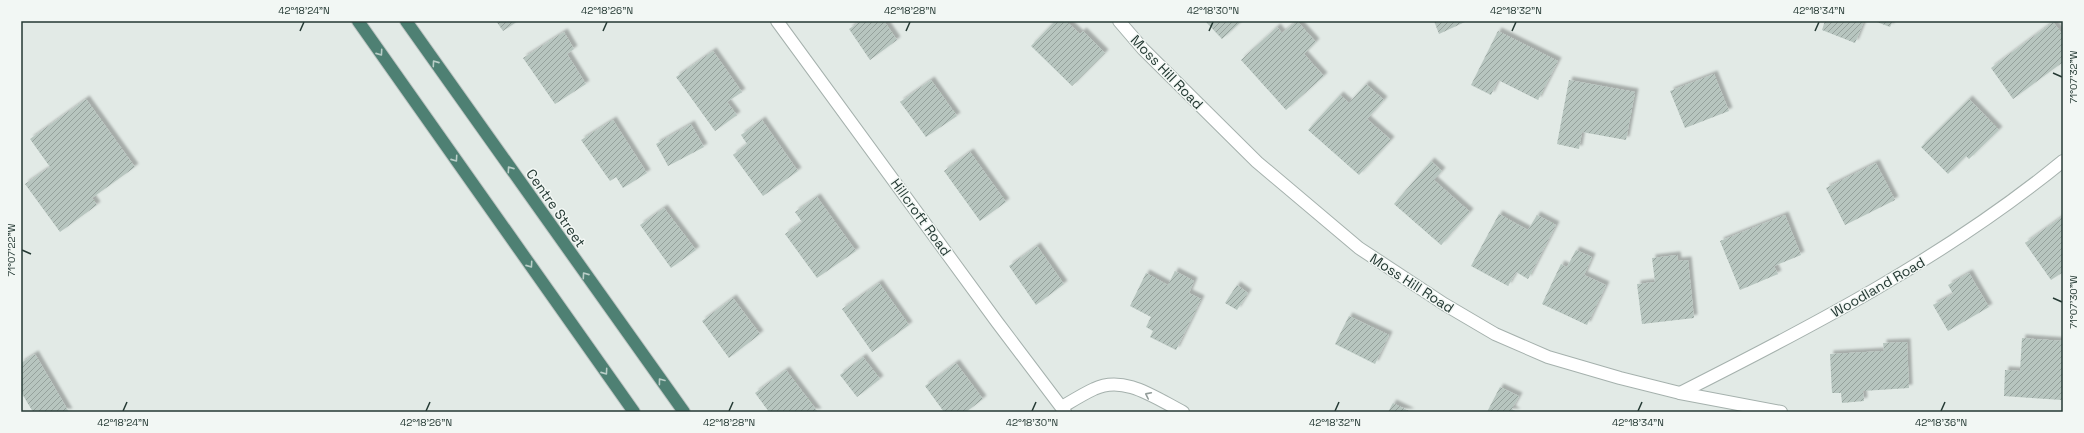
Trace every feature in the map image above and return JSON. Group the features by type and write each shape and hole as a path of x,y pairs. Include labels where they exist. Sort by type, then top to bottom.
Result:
{"highway":[{"path":"358,21 634,412"},
{"name":"Centre Street","path":"406,21 684,412"}],"street":[{"name":"Hillcroft Road","path":"777,21 1063,410"},
{"name":"Moss Hill Road","path":"1119,21 1142,49 1257,162 1359,248 1444,304 1496,334 1548,357 1680,393 1781,412"},
{"name":"Woodland Road","path":"1680,393 1796,335 1928,258 2031,188 2063,161"},
{"path":"1063,410 1094,389 1110,384 1119,384 1135,388 1183,412"}],"building":[{"path":"496,21 518,21 503,31"},
{"path":"861,21 884,21 897,40 870,60 849,29"},
{"path":"1055,21 1066,21 1080,34 1083,31 1105,53 1072,86 1031,46"},
{"path":"1205,21 1242,21 1222,39"},
{"path":"1297,21 1316,42 1304,54 1324,76 1286,110 1241,60 1277,27 1282,33"},
{"path":"1434,21 1467,21 1439,34"},
{"path":"1825,21 1864,21 1855,43 1822,30"},
{"path":"1874,21 1893,21 1890,27"},
{"path":"2053,22 2063,35 2063,62 2013,99 1991,68"},
{"path":"1498,31 1558,61 1538,100 1498,80 1491,95 1471,85"},
{"path":"564,32 574,49 567,54 586,84 555,104 523,58"},
{"path":"713,51 742,92 727,102 737,115 715,131 676,77"},
{"path":"1714,74 1729,111 1685,128 1670,91"},
{"path":"931,80 957,116 926,137 900,102"},
{"path":"1569,80 1635,92 1626,140 1582,132 1579,149 1557,144"},
{"path":"1366,84 1384,100 1367,119 1391,140 1359,175 1308,130 1340,95 1349,103"},
{"path":"86,99 135,167 92,198 97,205 60,232 25,184 50,167 30,139"},
{"path":"1969,99 1999,130 1969,159 1966,156 1948,174 1921,147"},
{"path":"613,120 647,173 623,188 616,177 610,181 581,140"},
{"path":"762,120 798,171 763,196 733,155 747,144 741,135"},
{"path":"691,124 704,147 668,166 656,144"},
{"path":"970,152 1006,202 980,221 944,171"},
{"path":"1431,161 1442,171 1434,180 1470,212 1441,245 1394,204"},
{"path":"1876,163 1895,200 1845,225 1826,188"},
{"path":"817,197 856,251 817,278 785,234 802,222 795,212"},
{"path":"664,208 696,250 671,268 640,225"},
{"path":"1499,214 1528,230 1537,215 1556,225 1528,279 1516,272 1508,286 1471,266"},
{"path":"1785,215 1801,255 1774,266 1778,274 1740,290 1720,241"},
{"path":"2063,216 2063,272 2051,280 2025,243"},
{"path":"1037,246 1064,284 1036,305 1009,266"},
{"path":"1576,250 1592,257 1584,275 1606,285 1587,325 1542,304 1561,264 1567,267"},
{"path":"1677,255 1678,261 1688,260 1694,318 1642,324 1637,284 1655,282 1652,258"},
{"path":"1175,271 1194,281 1189,293 1201,299 1176,350 1150,337 1153,331 1146,327 1151,317 1130,306 1146,273 1168,285"},
{"path":"1969,273 1989,307 1948,331 1933,305 1953,294 1948,285"},
{"path":"879,283 909,325 872,352 842,309"},
{"path":"1237,285 1248,293 1237,310 1225,303"},
{"path":"733,298 760,334 729,358 702,321"},
{"path":"1349,316 1389,335 1375,364 1335,344"},
{"path":"2022,338 2063,341 2062,400 2004,396 2005,370 2020,371"},
{"path":"1907,342 1909,388 1863,391 1864,401 1842,403 1841,393 1832,393 1830,354 1884,351 1883,343"},
{"path":"35,354 69,412 33,412 21,392 21,363"},
{"path":"863,357 880,379 857,397 840,375"},
{"path":"956,363 983,399 966,412 944,412 925,386"},
{"path":"786,370 818,412 769,412 755,393"},
{"path":"1500,387 1519,396 1512,409 1517,412 1487,412"},
{"path":"1393,403 1411,412 1388,412"}]}
